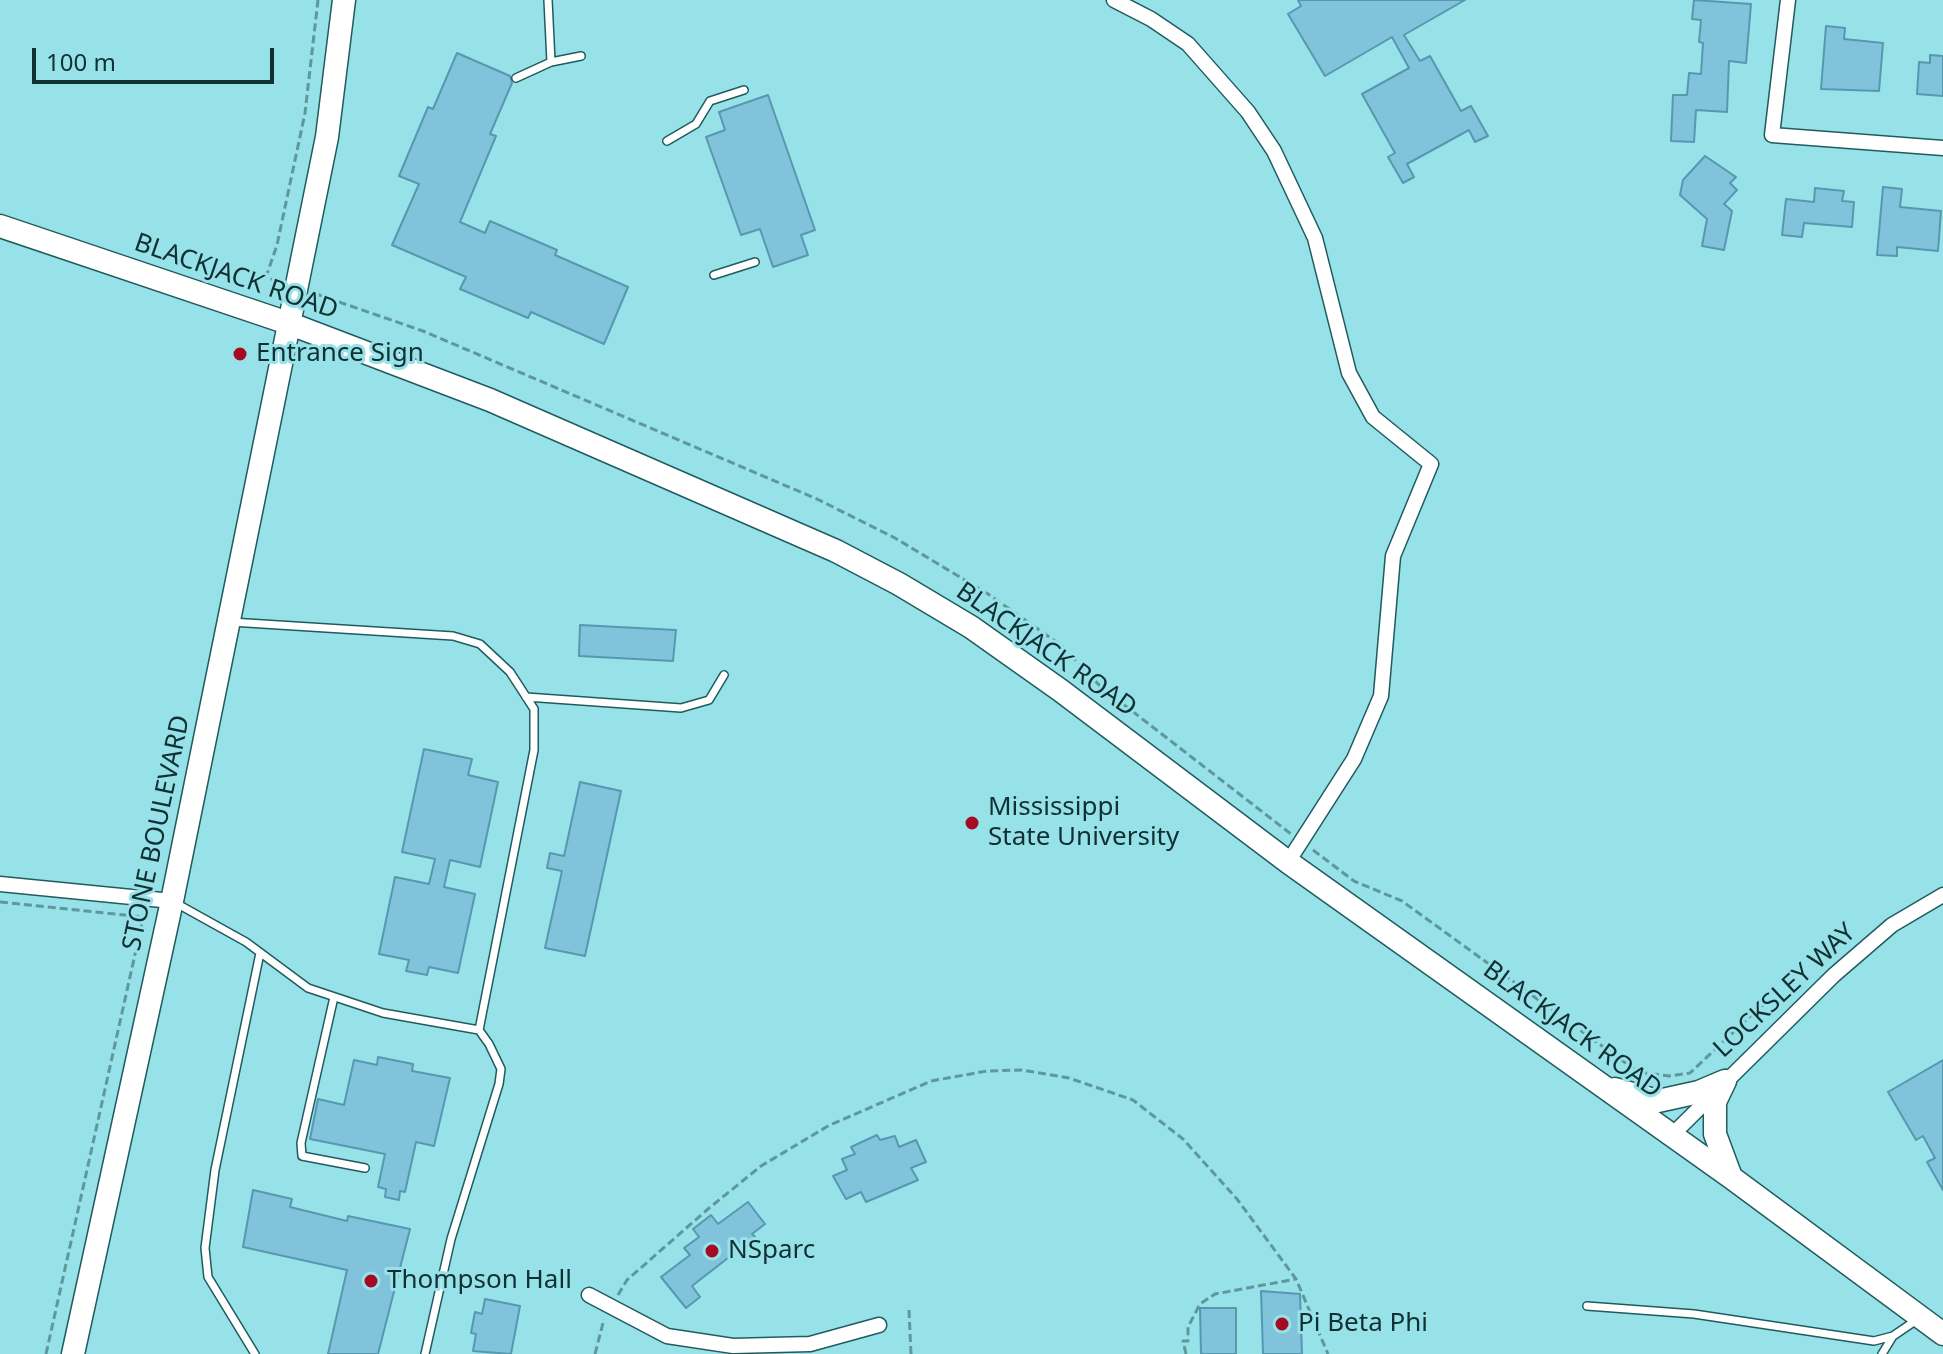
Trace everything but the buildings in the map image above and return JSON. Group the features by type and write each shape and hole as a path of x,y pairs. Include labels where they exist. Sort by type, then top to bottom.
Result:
{"street":[{"name":"STONE BOULEVARD","path":"73,1354 172,901 327,137 344,0"},
{"path":"1114,0 1151,19 1188,44 1248,112 1274,151 1315,238 1349,373 1373,417 1431,464 1393,556 1381,696 1354,759 1288,862"},
{"path":"1788,0 1772,135 1943,148"},
{"name":"BLACKJACK ROAD","path":"0,226 288,323 490,400 821,545 899,584 971,627 1047,681 1288,862 1732,1178 1943,1334"},
{"path":"0,884 172,901"},
{"name":"LOCKSLEY WAY","path":"1671,1136 1834,975 1892,925 1943,895"},
{"path":"1599,1084 1658,1101 1699,1092 1725,1081"},
{"path":"1725,1081 1715,1102 1715,1134 1732,1178"},
{"path":"589,1295 667,1336 733,1346 810,1344 879,1325"}],"lane":[{"path":"548,0 551,62"},
{"path":"516,78 551,62 581,56"},
{"path":"667,141 696,124 710,101 744,90"},
{"path":"714,275 755,262"},
{"path":"229,622 453,636 480,644 510,672 534,709 534,750 479,1030 501,1069 499,1084 451,1239 425,1354"},
{"path":"526,697 681,708 709,700 724,675"},
{"path":"172,901 260,953 308,988 383,1013 479,1030"},
{"path":"255,1354 208,1277 205,1248 212,1186 260,953"},
{"path":"334,997 301,1143 302,1156 365,1168"},
{"path":"1587,1306 1694,1314 1874,1341 1893,1336 1920,1318"},
{"path":"1882,1354 1893,1336"}],"path":[{"path":"266,277 273,264 305,113 318,0"},
{"path":"46,1354 147,898"},
{"path":"0,902 144,917"},
{"path":"595,1354 610,1308 627,1280 761,1166 828,1126 931,1081 987,1071 1022,1070 1069,1078 1133,1100 1183,1139 1228,1189 1296,1279 1328,1354"},
{"path":"1186,1354 1183,1341 1188,1341 1194,1312 1207,1299 1241,1287 1284,1284 1296,1279"},
{"path":"909,1310 911,1354"}],"place":[{"name":"Entrance Sign","path":"240,354"},
{"name":"Mississippi State University","path":"972,823"},
{"name":"NSparc","path":"712,1251"},
{"name":"Thompson Hall","path":"371,1281"},
{"name":"Pi Beta Phi","path":"1282,1324"}]}
